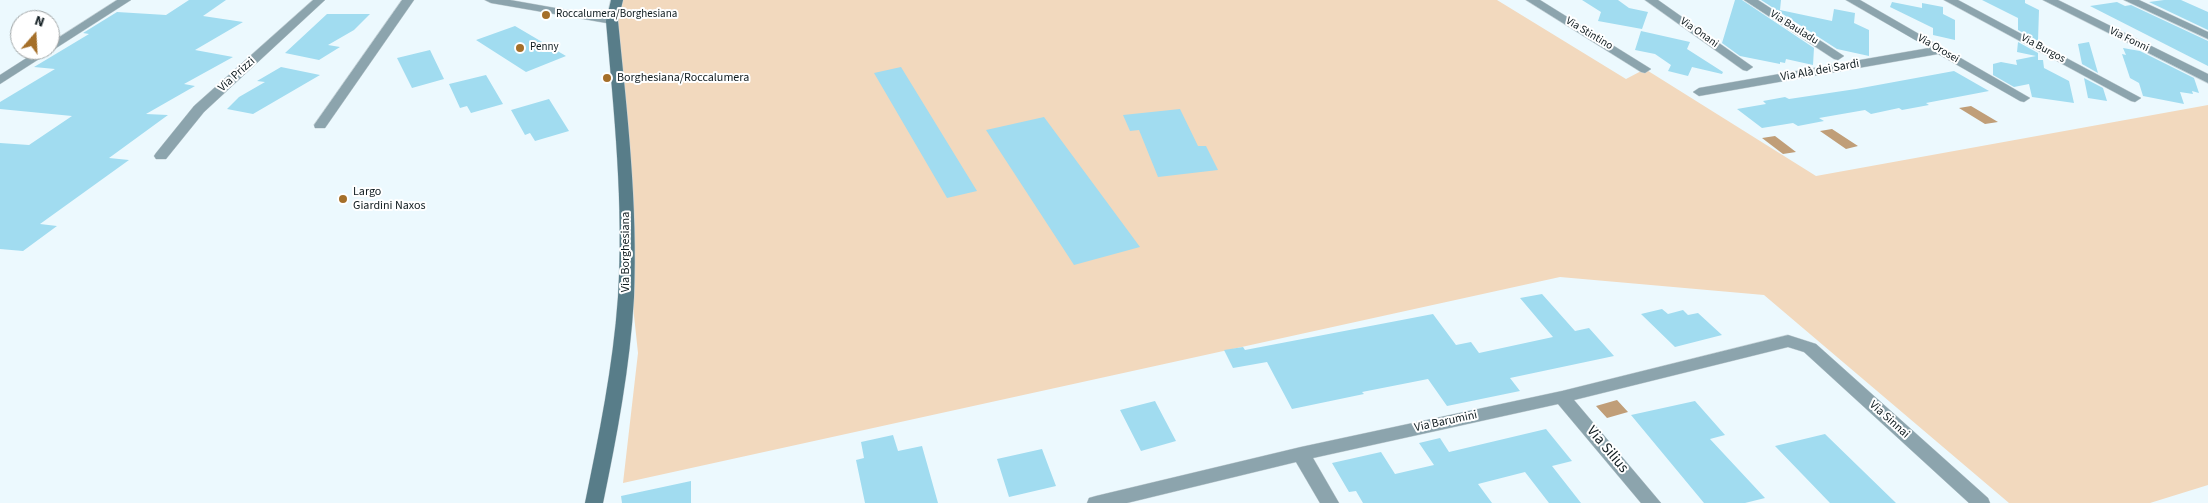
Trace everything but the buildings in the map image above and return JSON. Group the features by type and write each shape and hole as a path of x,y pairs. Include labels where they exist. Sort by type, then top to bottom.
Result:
{"street":[{"path":"60,42 125,0"},
{"name":"Via Prizzi","path":"160,156 199,109 319,0"},
{"path":"320,125 408,0"},
{"path":"491,0 612,21"},
{"name":"Via Borghesiana","path":"594,503 618,377 626,293 624,170 612,21 617,0"},
{"name":"Via Stintino","path":"1532,0 1645,69"},
{"name":"Via Onani","path":"1651,0 1747,66"},
{"name":"Via Bauladu","path":"1750,0 1838,56"},
{"name":"Via Orosei","path":"1852,0 2024,98"},
{"name":"Via Burgos","path":"1950,0 2135,98"},
{"name":"Via Fonni","path":"2049,0 2208,79"},
{"path":"2130,0 2208,36"},
{"name":"Via Alà dei Sardi","path":"1699,92 1940,50"},
{"path":"0,80 32,60"},
{"name":"Via Barumini","path":"1096,503 1301,454 1562,397 1781,341 1796,342"},
{"name":"Via Sinnai","path":"1796,342 1810,348 1981,503"},
{"name":"Via Silius","path":"1562,397 1652,503"},
{"path":"1301,454 1330,503"}],"shaded area":[{"path":"617,0 1497,0 1626,79 1645,69 1816,176 2208,105 2208,485 2150,503 2009,503 1764,295 1560,277 623,483 638,353 627,250"},
{"path":"1971,106 1998,122 1985,124 1959,108"},
{"path":"1832,129 1858,146 1846,149 1820,131"},
{"path":"1775,136 1796,152 1783,154 1762,138"},
{"path":"1617,400 1628,412 1607,418 1596,406"}],"place":[{"name":"Roccalumera/Borghesiana","path":"546,15"},
{"name":"Penny","path":"520,48"},
{"name":"Borghesiana/Roccalumera","path":"607,78"},
{"name":"Largo Giardini Naxos","path":"343,199"}]}
